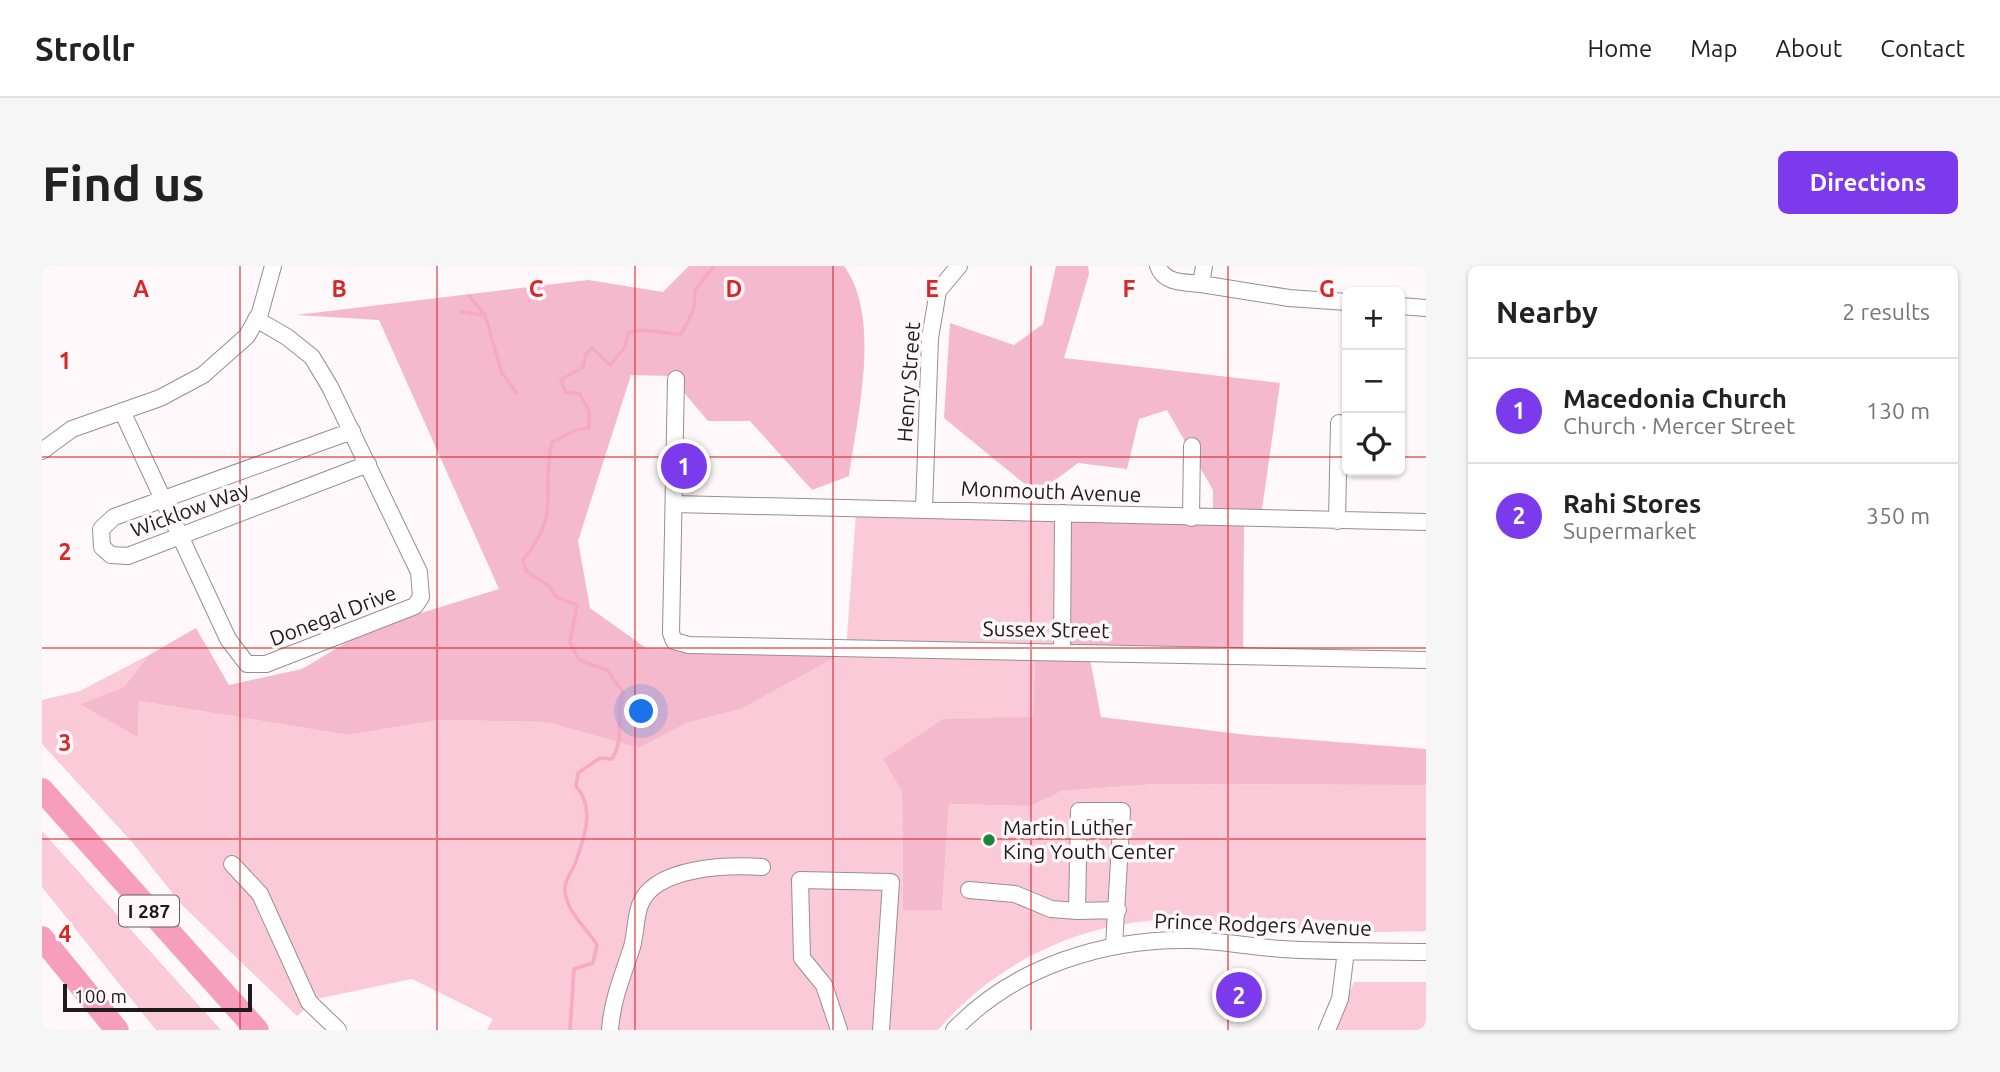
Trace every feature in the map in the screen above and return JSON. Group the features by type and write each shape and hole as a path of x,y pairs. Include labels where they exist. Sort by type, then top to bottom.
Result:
{"highway":[{"name":"I 287","path":"42,790 257,1030"},
{"path":"42,937 117,1030"}],"street":[{"path":"42,451 72,429 160,398 203,375 241,342 256,319 273,266"},
{"name":"Henry Street","path":"924,509 930,338 938,291 959,266"},
{"path":"1158,266 1165,278 1289,298 1342,302"},
{"path":"1201,284 1204,266"},
{"path":"1405,306 1426,308"},
{"name":"Donegal Drive","path":"122,411 228,639 247,664 266,664 406,612 422,597 419,572 352,431 312,357 287,337 256,319"},
{"path":"674,504 676,379"},
{"path":"1337,520 1339,423"},
{"name":"Wicklow Way","path":"352,431 108,520 100,535 102,547 111,555 122,557 181,538 368,464"},
{"path":"1191,518 1192,446"},
{"name":"Monmouth Avenue","path":"674,504 1426,522"},
{"name":"Sussex Street","path":"674,504 671,633 674,641 688,645 1426,660"},
{"path":"1062,651 1063,513"},
{"path":"1077,911 1079,811 1122,811 1114,946"},
{"path":"232,864 260,894 309,1002 338,1030"},
{"path":"610,1030 612,1002 637,931 640,905 654,885 673,876 691,872 742,866 762,867"},
{"path":"839,1030 824,985 802,958 800,880 891,881 881,1030"},
{"path":"969,890 1015,894 1051,909 1118,910"},
{"name":"Prince Rodgers Avenue","path":"954,1030 984,1003 1013,984 1054,964 1136,942 1193,940 1283,949 1426,953"},
{"path":"1327,1030 1340,999 1346,951"}],"shaded area":[{"path":"689,266 844,266 855,287 862,312 864,339 861,397 849,476 812,490 750,421 708,421 670,376 631,375 578,541 590,608 646,648 847,651 741,709 687,723 639,748 546,722 440,720 348,735 139,701 138,737 80,704 124,687 149,655 196,628 229,685 302,669 369,629 499,589 379,320 296,315 588,280 663,292"},
{"path":"1056,266 1088,266 1089,274 1064,358 1280,383 1260,523 1244,524 1243,658 1089,654 1101,717 1247,735 1426,749 1426,785 1155,784 1062,791 1031,806 949,804 942,910 903,910 902,791 883,759 943,719 1033,717 1035,656 1064,657 1068,517 1213,522 1213,490 1167,410 1139,419 1127,469 1078,463 1037,494 944,418 950,323 1014,345 1043,324"},
{"path":"856,512 1068,517 1065,657 1035,657 1033,718 943,719 902,791 903,909 942,910 949,804 1031,806 1062,791 1155,784 1426,785 1426,931 1304,932 1182,920 1113,926 1080,935 1016,964 961,1005 938,1030 487,1030 493,1019 412,979 316,999 297,1016 181,904 132,842 42,744 42,700 80,691 149,655 124,687 81,704 138,736 139,701 348,735 440,720 546,722 639,748 687,723 741,709 846,651"},
{"path":"42,831 221,1030 156,1030 42,887"},
{"path":"1354,982 1426,982 1426,1030 1332,1030"}],"waterway":[{"path":"570,1030 574,969 593,963 597,945 572,912 565,889 582,844 586,824 586,805 576,786 578,773 600,758 612,759 618,742 623,692 607,670 579,660 570,642 577,605 556,597 550,587 526,571 523,559 535,543 547,515 552,442 576,430 589,428 589,411 580,394 565,392 561,380 583,367 586,354 592,348 610,365 625,347 628,333 640,330 681,334 694,309 695,290 714,266"},
{"path":"469,296 485,315 502,373 517,393"},
{"path":"461,312 485,315"}],"place":[{"name":"Macedonia Church","path":"684,466"},
{"name":"Martin Luther King Youth Center","path":"989,840"},
{"name":"Rahi Stores","path":"1239,995"}]}
